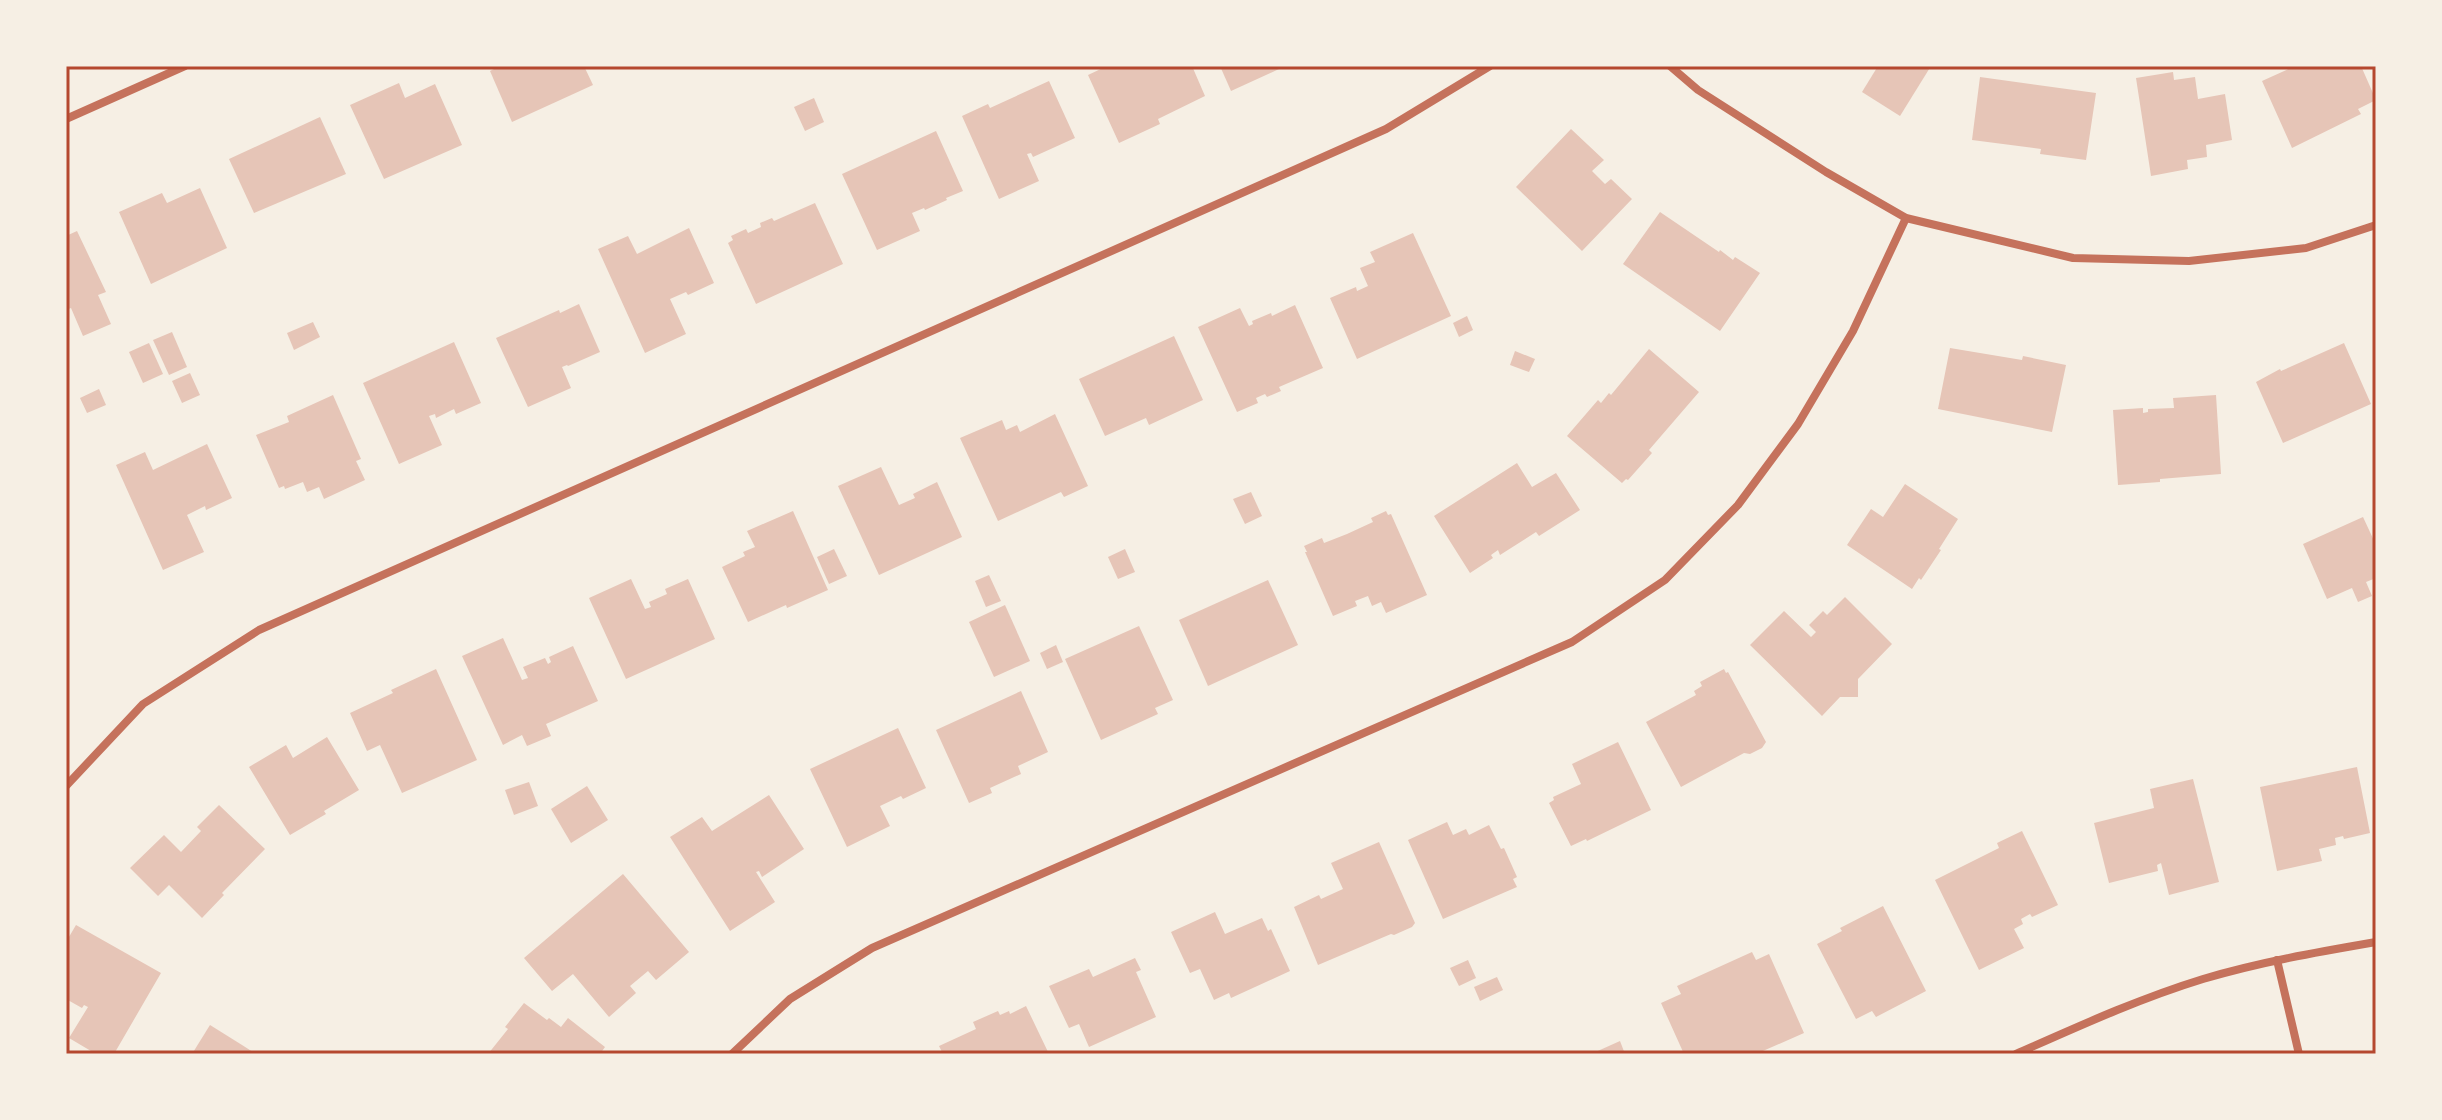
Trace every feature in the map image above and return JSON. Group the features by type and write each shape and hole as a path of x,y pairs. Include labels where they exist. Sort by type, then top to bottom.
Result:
{"street":[{"path":"66,119 185,66"},
{"path":"66,786 143,704 259,630 1386,129 1490,66"},
{"path":"1670,66 1698,90 1826,172 1906,218 2073,258 2175,261 2306,248 2376,225"},
{"path":"732,1054 790,999 872,948 1572,642 1665,580 1738,505 1798,424 1853,331 1906,218"},
{"path":"2016,1054 2119,1008 2202,980 2277,960 2376,942"},
{"path":"2277,960 2299,1054"}],"building":[{"path":"500,66 584,66 593,85 512,122 490,71"},
{"path":"1107,66 1192,66 1205,96 1158,119 1160,124 1119,143 1088,75"},
{"path":"1220,66 1278,66 1279,69 1231,91"},
{"path":"1878,66 1931,66 1900,116 1862,92"},
{"path":"2295,66 2361,66 2376,100 2358,109 2361,114 2292,148 2262,81"},
{"path":"2173,72 2174,80 2195,77 2198,99 2225,94 2232,140 2206,145 2207,157 2187,160 2188,169 2151,176 2136,78"},
{"path":"1980,77 2096,93 2086,160 2040,154 2041,149 1972,140"},
{"path":"1049,81 1075,138 1033,157 1031,153 1027,154 1039,181 999,199 962,116 988,104 990,108"},
{"path":"399,83 405,98 435,84 462,145 384,179 350,105"},
{"path":"814,98 824,122 805,131 794,107"},
{"path":"320,117 346,174 254,213 229,159"},
{"path":"1571,129 1604,160 1592,171 1605,184 1611,179 1632,199 1582,251 1516,187"},
{"path":"936,131 963,191 912,213 920,231 877,250 842,174"},
{"path":"200,188 227,248 151,284 119,212 162,193 167,203"},
{"path":"815,203 843,264 756,304 728,243 733,240 731,236 746,229 748,233 761,227 760,223 772,218 774,221"},
{"path":"1660,212 1719,252 1733,260 1735,257 1760,273 1720,331 1623,264"},
{"path":"689,228 714,283 670,299 686,334 645,353 598,249 628,236 637,254"},
{"path":"77,231 106,292 98,295 111,324 83,336 71,308 66,310 66,236"},
{"path":"1413,233 1451,316 1357,359 1330,298 1356,287 1357,291 1368,286 1360,268 1375,262 1370,252"},
{"path":"579,304 600,352 562,367 571,388 528,407 496,338"},
{"path":"1295,305 1323,368 1279,387 1281,391 1256,398 1258,403 1237,412 1198,327 1240,308 1249,326 1253,324 1252,321"},
{"path":"1467,316 1473,330 1459,337 1453,323"},
{"path":"313,322 320,337 294,350 287,333"},
{"path":"172,332 187,367 169,375 153,340"},
{"path":"1174,336 1203,400 1149,425 1146,418 1105,436 1079,379"},
{"path":"454,342 481,403 456,414 454,409 436,418 435,414 429,416 442,445 399,464 363,383"},
{"path":"149,343 163,374 143,383 129,352"},
{"path":"2344,343 2371,404 2283,443 2256,382"},
{"path":"1950,348 2022,360 2023,356 2066,365 2052,432 1938,409"},
{"path":"1649,349 1699,392 1649,450 1652,453 1622,483 1567,436 1598,400 1601,403 1609,393 1611,395"},
{"path":"1515,351 1535,359 1529,372 1510,365"},
{"path":"190,373 200,395 182,403 172,381"},
{"path":"99,389 106,405 87,413 80,398"},
{"path":"333,395 361,459 356,461 365,480 324,499 319,487 307,492 303,482 285,489 284,486 279,488 256,435 289,422 287,416"},
{"path":"2216,395 2221,474 2118,485 2113,410 2143,408 2143,413 2148,409 2174,408 2173,398"},
{"path":"1055,414 1088,486 1064,497 1061,492 998,521 960,438 1002,420 1006,430 1017,425 1020,432"},
{"path":"207,444 232,498 187,515 204,552 163,570 116,465 145,452 153,470"},
{"path":"1517,463 1532,487 1556,473 1580,510 1539,536 1536,532 1500,555 1498,550 1491,555 1493,558 1470,573 1434,516"},
{"path":"881,467 899,505 937,482 962,537 879,575 838,486"},
{"path":"1905,484 1958,519 1941,550 1912,589 1847,545 1871,509 1883,517"},
{"path":"1251,492 1262,516 1245,524 1233,499"},
{"path":"793,511 828,590 748,622 722,567 745,556 743,552 755,547 747,531"},
{"path":"1386,511 1388,515 1391,514 1427,595 1386,613 1381,602 1372,606 1368,596 1355,601 1357,606 1333,616 1304,546 1322,538 1324,543 1347,534 1373,522 1371,518"},
{"path":"2363,517 2376,545 2376,578 2366,582 2372,596 2358,602 2352,588 2327,599 2303,544"},
{"path":"834,549 847,576 829,584 817,557"},
{"path":"1125,549 1135,572 1118,579 1108,557"},
{"path":"989,575 1001,601 986,607 975,581"},
{"path":"631,579 645,609 651,607 649,602 667,594 665,589 688,579 715,639 626,679 589,598"},
{"path":"1268,580 1298,645 1208,686 1179,620"},
{"path":"1845,597 1892,644 1858,679 1858,697 1840,697 1822,716 1750,645 1784,611 1811,637 1816,632 1809,625 1823,611 1827,615"},
{"path":"1005,605 1030,661 994,677 969,622"},
{"path":"1139,626 1173,700 1155,708 1158,714 1101,740 1065,659"},
{"path":"503,638 522,680 528,678 523,667 545,658 548,664 551,662 549,657 573,646 598,701 546,724 551,736 527,746 522,735 503,745 462,656"},
{"path":"1056,645 1063,662 1047,669 1040,653"},
{"path":"436,669 477,760 402,793 380,745 367,751 350,713"},
{"path":"1724,669 1766,742 1762,748 1750,754 1744,753 1681,787 1646,722 1696,695 1694,691 1702,686 1700,682"},
{"path":"1021,691 1048,752 1018,766 1021,774 990,788 992,793 969,803 936,730"},
{"path":"898,728 926,788 880,806 890,826 847,847 810,769"},
{"path":"327,737 359,790 290,835 249,767 286,745 293,758"},
{"path":"1618,742 1651,810 1571,846 1549,803 1554,800 1553,797 1581,784 1572,764"},
{"path":"2357,767 2370,833 2335,838 2336,845 2319,849 2322,861 2277,871 2260,787"},
{"path":"2193,779 2219,882 2169,895 2161,863 2157,865 2158,871 2109,883 2094,823 2154,808 2150,789"},
{"path":"529,782 538,806 514,815 505,790"},
{"path":"587,786 608,820 571,843 551,809"},
{"path":"769,795 804,849 762,877 759,871 756,872 775,902 730,931 670,837 702,817 712,831"},
{"path":"219,805 265,849 202,918 169,885 158,896 130,868 164,835 181,852 201,831 197,827"},
{"path":"1447,822 1453,835 1466,829 1469,835 1489,825 1501,849 1504,848 1517,877 1513,879 1517,887 1443,919 1408,840"},
{"path":"2022,831 2058,905 2021,919 2023,924 2014,929 2024,948 1979,970 1935,880 1999,848 1997,843"},
{"path":"1379,842 1415,923 1394,935 1318,965 1294,907 1319,895 1321,899 1343,889 1331,863"},
{"path":"623,874 689,952 656,980 648,971 630,986 636,993 609,1017 573,974 552,991 524,958"},
{"path":"1883,906 1926,991 1876,1017 1872,1011 1856,1019 1817,944"},
{"path":"1215,912 1225,934 1262,918 1268,931 1271,929 1290,971 1231,998 1229,993 1214,1000 1200,969 1190,973 1171,932"},
{"path":"76,925 161,973 114,1054 96,1054 69,1038 88,1007 84,1005 82,1008 66,999 66,942"},
{"path":"1752,952 1756,960 1769,954 1804,1033 1756,1054 1684,1054 1661,1003 1681,994 1677,986"},
{"path":"1135,958 1141,970 1136,972 1156,1017 1089,1047 1079,1024 1069,1028 1049,986 1089,969 1093,977"},
{"path":"1468,960 1476,978 1459,986 1450,968"},
{"path":"1497,977 1503,990 1480,1001 1474,987"},
{"path":"524,1003 561,1027 568,1018 605,1047 600,1054 488,1054"},
{"path":"1026,1006 1049,1054 943,1054 939,1046 976,1029 973,1022 998,1011 1000,1015 1009,1011 1010,1014"},
{"path":"210,1025 242,1045 256,1054 192,1054"},
{"path":"1620,1041 1625,1054 1591,1054"}]}
